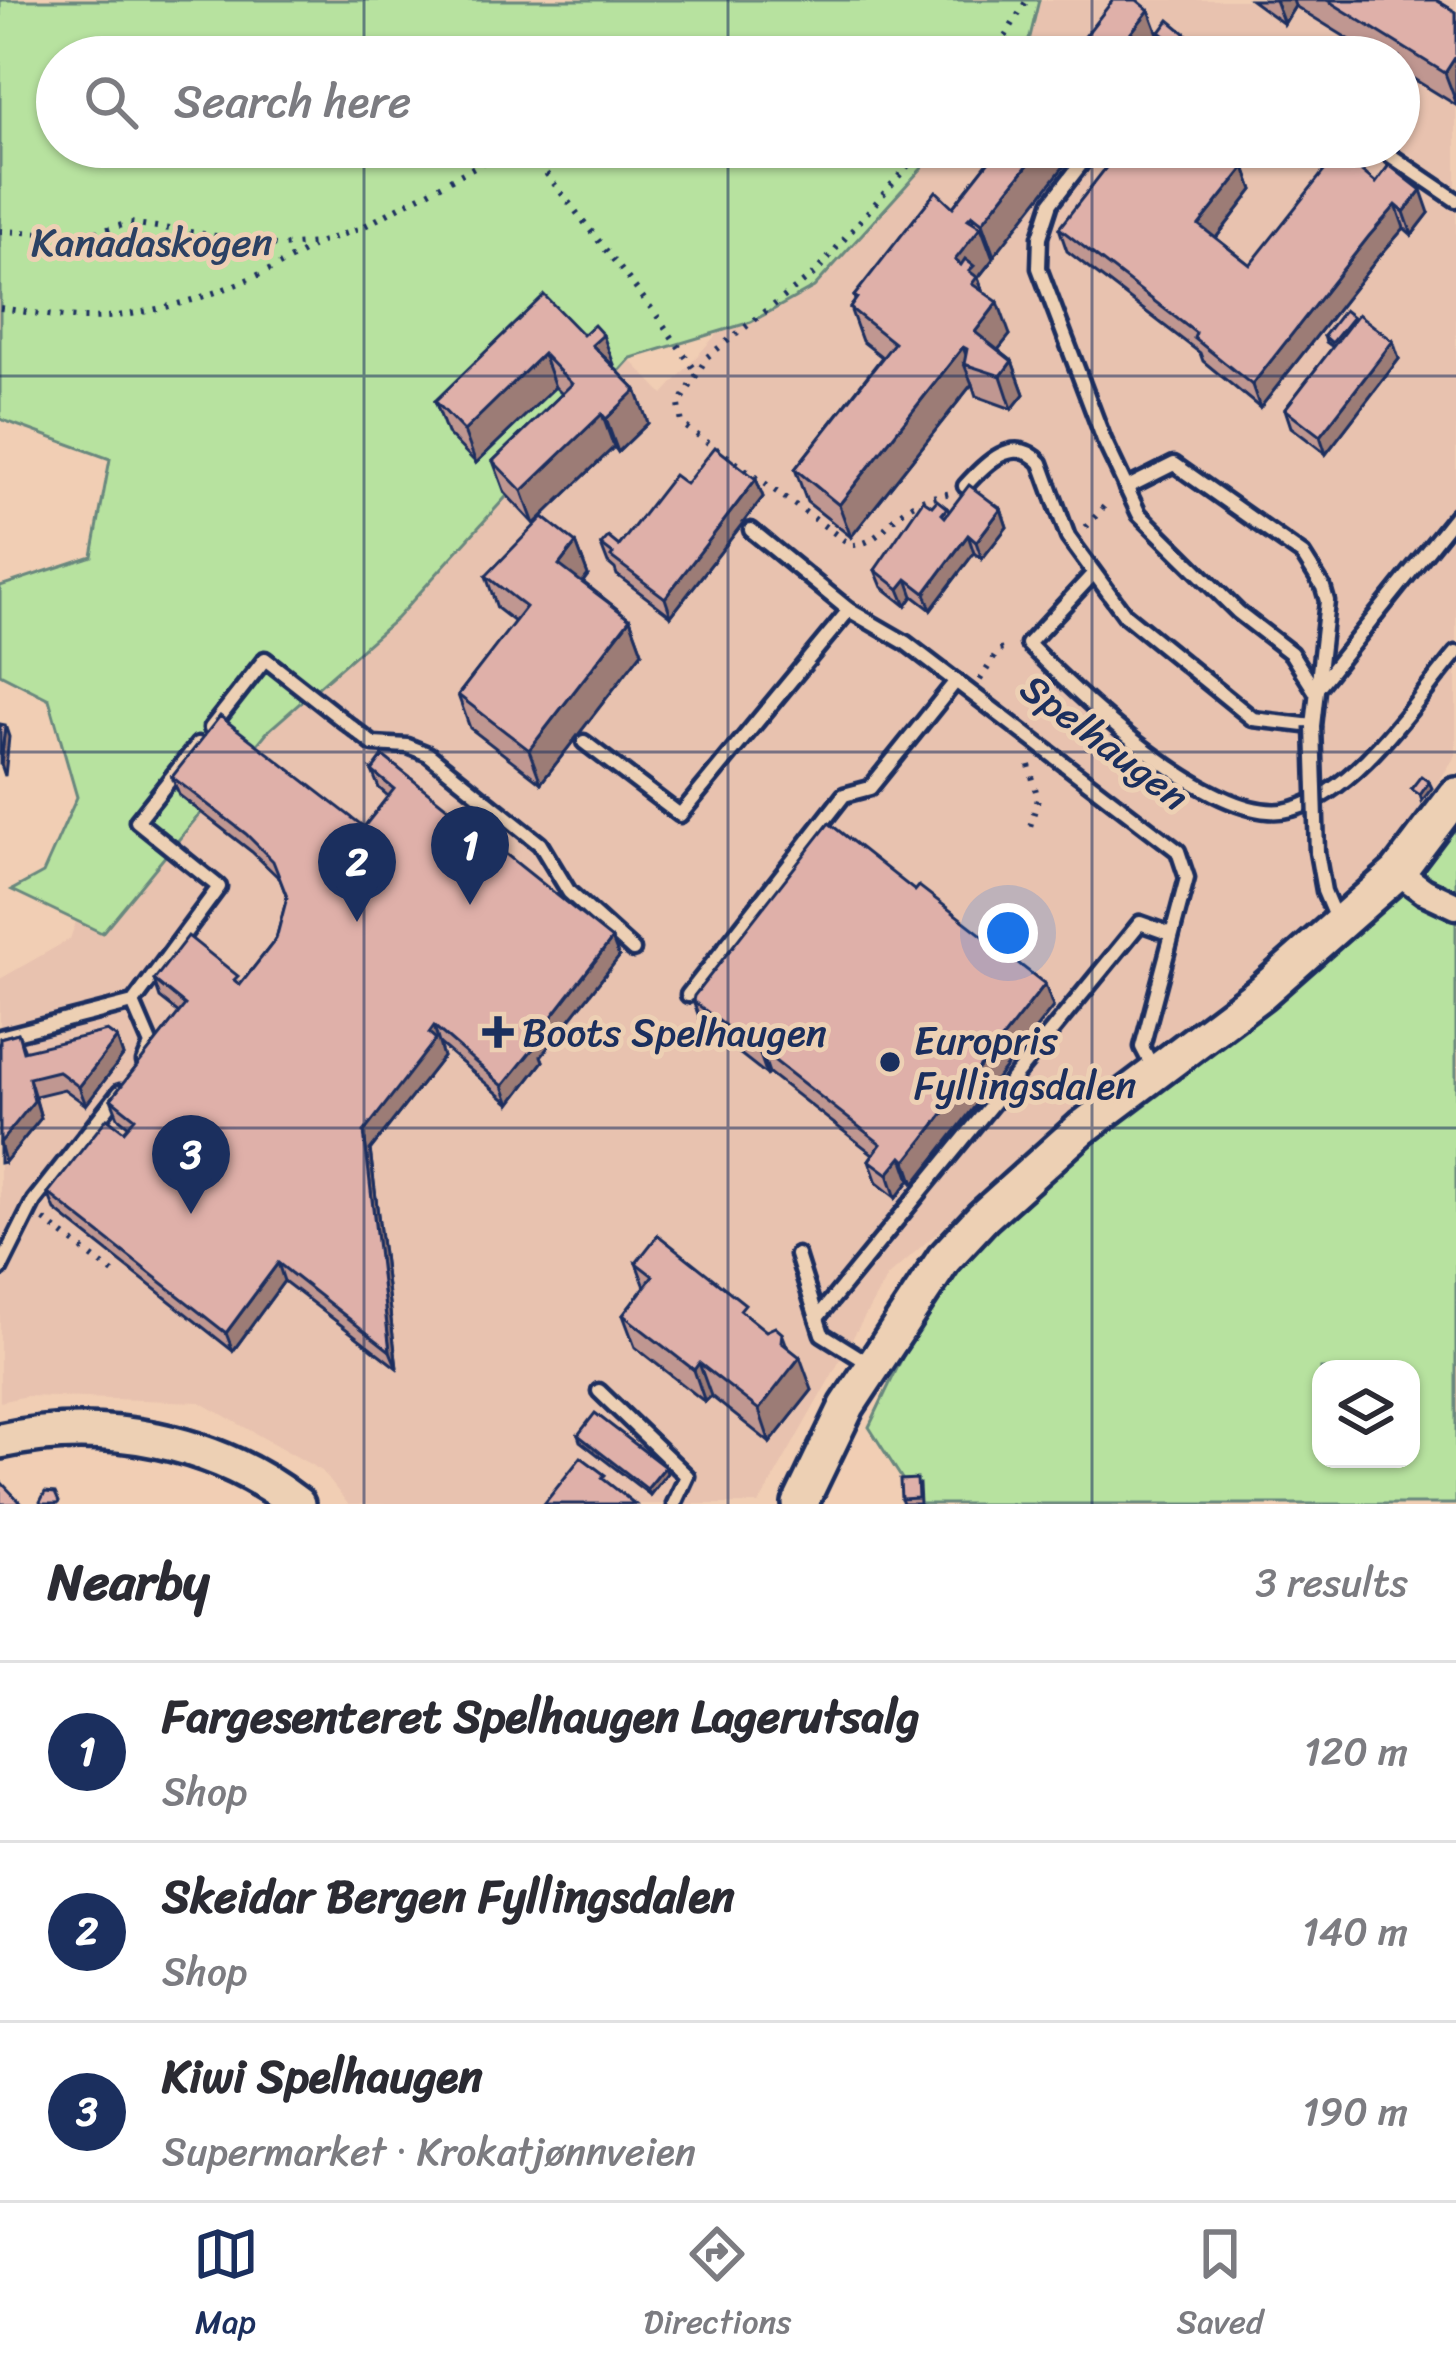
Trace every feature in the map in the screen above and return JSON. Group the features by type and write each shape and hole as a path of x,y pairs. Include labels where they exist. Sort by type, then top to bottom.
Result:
{"main road":[{"path":"800,1504 847,1406 944,1259 983,1217 1082,1128 1261,993 1398,872 1456,794"},
{"path":"0,1441 70,1432 149,1438 223,1459 298,1504"}],"street":[{"path":"1398,872 1456,906"}],"lane":[{"path":"1078,168 1052,203 1040,237 1039,268 1104,440 1139,514 1238,612 1292,653 1315,691"},
{"path":"1409,168 1456,200"},
{"path":"965,486 997,455 1021,449 1033,455 1041,463 1072,544 1125,615 1239,710 1253,718 1313,726"},
{"path":"1126,488 1174,464 1303,555 1327,601 1313,726 1317,852 1324,891 1339,925"},
{"path":"1315,691 1456,515"},
{"name":"Spelhaugen","path":"752,530 849,610 906,643 1178,851 1187,878 1142,1047 1155,1073"},
{"name":"Spelhaugen","path":"1093,574 1028,644 1099,715 1175,770 1251,808 1274,812 1308,803 1349,776 1456,653"},
{"path":"584,742 680,815 849,610"},
{"path":"0,1037 133,1004 219,887 137,821 265,659 374,744 408,746 428,754 540,844 569,892 633,950"},
{"path":"688,995 844,795 870,788 956,681"},
{"path":"817,1318 1140,923 1172,934"},
{"path":"0,1269 32,1205 148,1056 148,1033 133,1004"},
{"path":"797,1255 822,1334 872,1365"},
{"path":"599,1391 687,1476 674,1504"}],"path":[{"path":"1006,36 1028,0"},
{"path":"0,308 89,318 154,310 272,271 318,243 361,228 472,168"},
{"path":"541,168 697,373"},
{"path":"906,168 815,273 707,358 679,405 682,424 851,545 875,538 916,502 965,486"},
{"path":"0,232 85,235 130,223 282,246 318,243"},
{"path":"1072,544 1109,500 1126,488"},
{"path":"972,693 999,650 1028,644"},
{"path":"1030,830 1038,799 1032,767"},
{"path":"32,1205 117,1276"}],"shaded area":[{"path":"1017,0 1456,0 1456,755 1361,901 1069,1116 887,1277 759,1504 348,1504 322,1471 200,1402 26,1396 0,1402 0,979 70,939 180,617 543,269 663,394 866,168 1420,168 1420,36 985,36"}],"green space":[{"name":"Kanadaskogen","path":"0,0 1039,0 1030,36 36,36 36,168 922,168 814,287 751,322 631,358 396,619 268,731 102,933 12,890 43,873 77,797 49,699 0,674 0,586 92,556 110,459 0,419"},
{"path":"1456,823 1456,1504 918,1504 869,1427 959,1247 1379,909"}],"building":[{"path":"1113,0 1137,0 1149,10 1129,36 1085,36"},
{"path":"1327,0 1436,0 1456,12 1456,56 1445,73 1420,58 1420,36 1385,36"},
{"path":"1169,20 1186,34 1165,36 1160,32"},
{"path":"984,168 1025,168 982,223 972,215 968,219 981,227 955,260 961,265 965,259 974,266 969,271 977,277 972,284 998,302 975,332 1012,361 1001,376 964,364 967,349 963,347 839,505 795,469 894,343 850,308 854,296 936,191 953,207"},
{"path":"1106,168 1244,168 1199,225 1250,265 1326,168 1358,168 1376,183 1387,168 1393,168 1421,190 1404,212 1396,205 1369,236 1252,385 1194,338 1196,333 1059,228"},
{"path":"544,295 583,335 594,325 603,335 592,345 636,390 606,419 602,414 522,491 493,461 572,384 543,354 464,431 435,401"},
{"path":"1344,310 1353,317 1332,343 1324,336"},
{"path":"1358,314 1393,341 1320,436 1285,409"},
{"path":"715,447 756,479 665,598 601,545 608,537 619,546 674,475 686,484"},
{"path":"969,485 1001,509 976,542 968,535 925,593 907,579 899,589 875,570 923,500 932,506 937,500 947,508 945,517"},
{"path":"543,517 576,543 559,565 630,619 529,750 458,695 526,607 486,576"},
{"path":"220,716 364,827 394,789 372,771 383,756 612,939 503,1086 434,1026 429,1033 436,1039 364,1132 390,1351 278,1263 226,1333 48,1193 107,1118 124,1131 135,1118 111,1099 185,1005 154,980 188,936 238,976 234,980 240,985 276,939 287,897 273,861 172,777"},
{"path":"0,724 5,725 1,764 0,764"},
{"path":"1421,776 1429,782 1420,795 1411,789"},
{"path":"829,823 1045,984 906,1161 902,1157 888,1174 869,1160 881,1144 693,1001"},
{"path":"107,1031 117,1038 79,1087 58,1071 29,1078 34,1101 0,1143 0,1038 18,1033 23,1051"},
{"path":"658,1235 745,1304 740,1310 766,1331 775,1327 782,1333 781,1342 800,1357 759,1410 699,1363 694,1370 623,1315 653,1276 636,1263"},
{"path":"595,1413 665,1467 647,1489 578,1435"},
{"path":"581,1457 605,1475 602,1478 635,1504 544,1504"},
{"path":"917,1479 918,1498 901,1499 900,1480"},
{"path":"0,1481 22,1504 0,1504"},
{"path":"45,1492 55,1493 59,1502 41,1504"}],"place":[{"name":"Fargesenteret Spelhaugen Lagerutsalg","path":"470,905"},
{"name":"Skeidar Bergen Fyllingsdalen","path":"357,922"},
{"name":"Boots Spelhaugen","path":"498,1032"},
{"name":"Europris Fyllingsdalen","path":"890,1062"},
{"name":"Kiwi Spelhaugen","path":"191,1214"}]}
